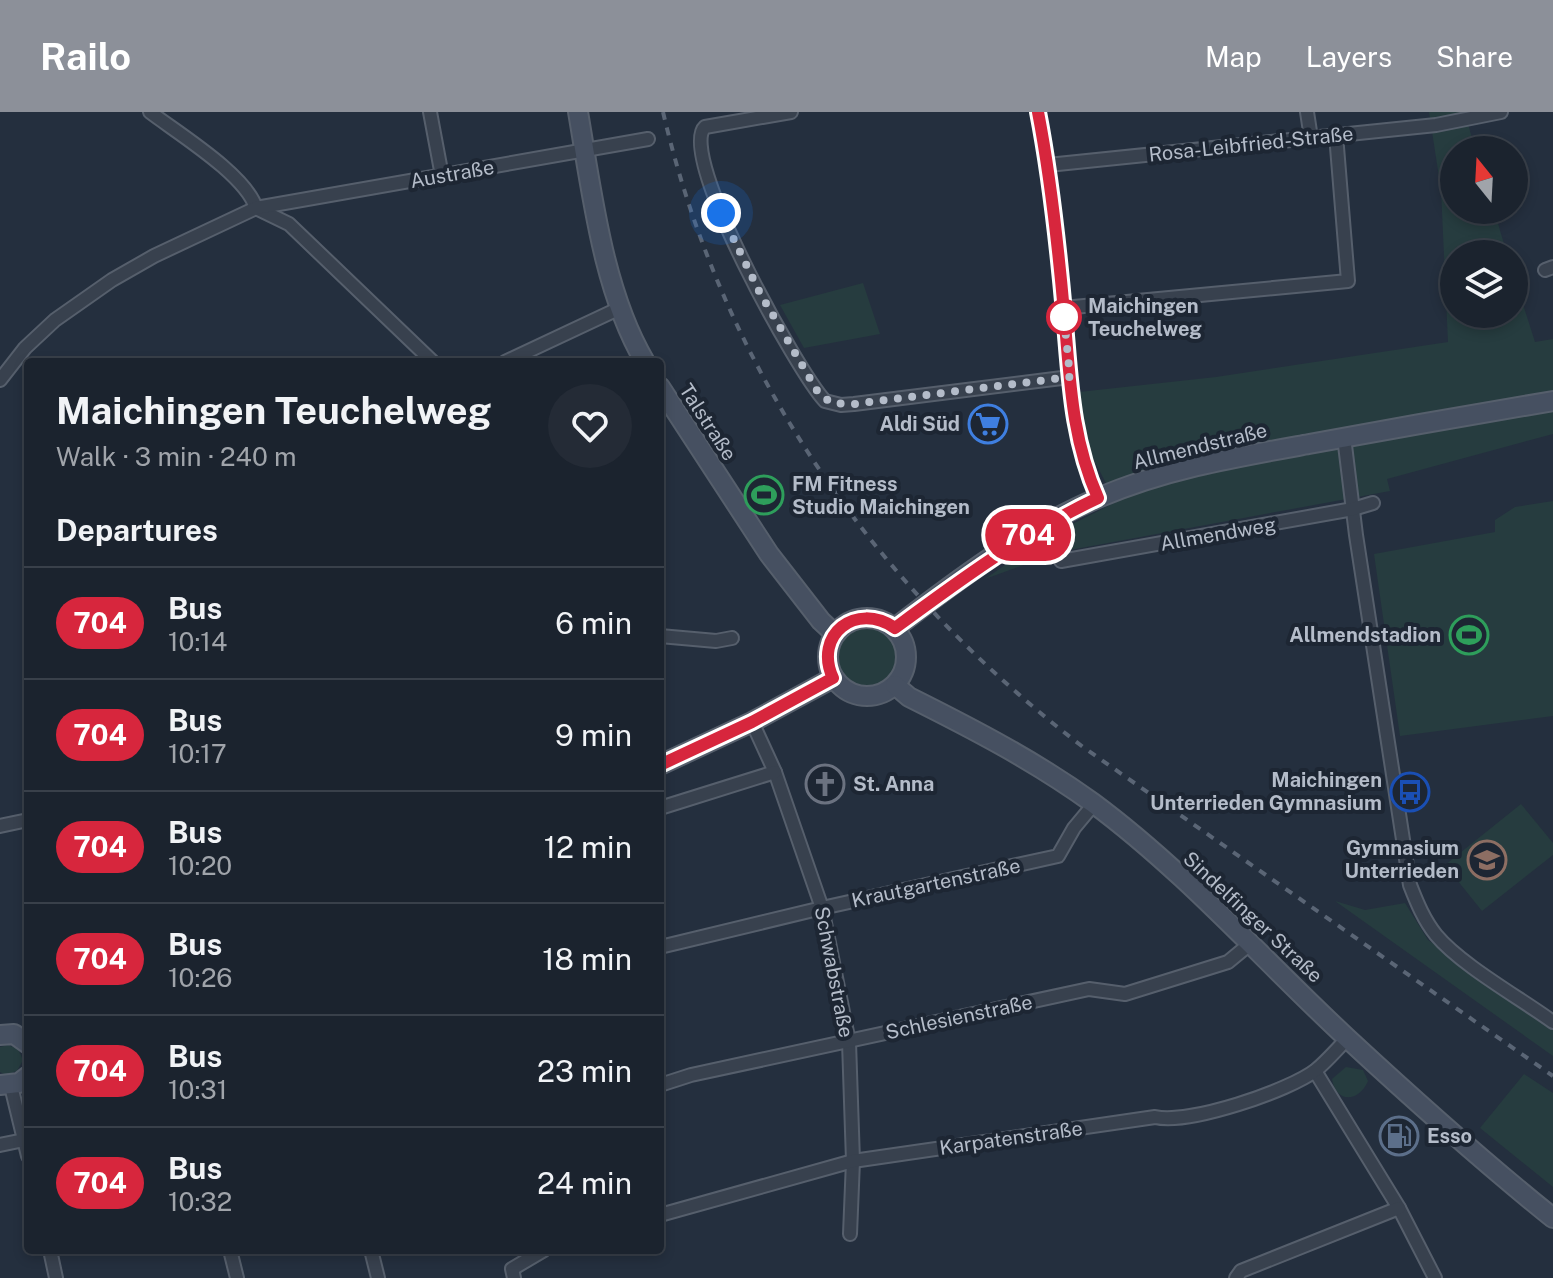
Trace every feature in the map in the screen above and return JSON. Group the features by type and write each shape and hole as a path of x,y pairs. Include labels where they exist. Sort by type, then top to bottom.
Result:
{"main road":[{"path":"578,112 602,237 620,308 643,358"},
{"name":"Talstraße","path":"664,393 769,554 821,621 835,634"},
{"name":"Allmendstraße","path":"895,628 959,580 1032,532 1098,498 1166,473 1344,437 1553,401"},
{"path":"864,618 875,618 895,628 907,657 902,677 895,685 874,696 862,697 841,687 829,669 828,651 835,634 853,620 864,618"},
{"path":"664,763 752,722 833,678"},
{"name":"Sindelfinger Straße","path":"895,685 909,697 1027,759 1094,804 1195,890 1348,1038 1493,1170 1553,1218"},
{"path":"0,1035 14,1034 24,1041"}],"street":[{"path":"150,112 238,180 256,208 289,224 429,358"},
{"path":"430,112 442,176"},
{"path":"791,112 705,127 699,135 699,144 710,186 728,229 793,354 825,401 854,404 1070,377"},
{"path":"1038,112 1048,165 1078,447 1098,498"},
{"path":"1307,112 1311,138"},
{"name":"Rosa-Leibfried-Straße","path":"1048,165 1436,125 1501,112"},
{"path":"1063,308 1348,281 1336,135"},
{"name":"Austraße","path":"0,380 25,348 55,320 112,280 154,256 256,208 648,139"},
{"path":"514,358 620,308"},
{"path":"1344,437 1410,885 1421,913 1436,935 1452,950 1553,1022"},
{"name":"Allmendweg","path":"1061,561 1373,503"},
{"path":"664,636 716,641 732,638"},
{"name":"Schwabstraße","path":"752,722 775,772 822,908 849,1042 853,1161 850,1234"},
{"path":"664,807 775,772"},
{"name":"Krautgartenstraße","path":"664,946 1058,856 1074,828 1094,804"},
{"path":"0,826 24,823"},
{"name":"Schlesienstraße","path":"664,1084 1089,989 1125,994 1228,962 1251,943"},
{"name":"Karpatenstraße","path":"664,1214 853,1161 1155,1117 1167,1120 1228,1107 1276,1092 1315,1071 1348,1038"},
{"path":"1315,1071 1399,1208 1435,1278"},
{"path":"0,1145 24,1140 6,1086"},
{"path":"1236,1278 1241,1271 1399,1208"},
{"path":"51,1254 56,1278"},
{"path":"231,1254 237,1278"},
{"path":"372,1254 378,1278"},
{"path":"514,1278 512,1269 537,1254"}],"green space":[{"path":"1429,112 1465,112 1471,136 1440,136 1440,184"},
{"path":"1443,224 1498,224 1503,240 1443,240"},
{"path":"863,283 880,334 804,348 780,305"},
{"path":"1528,320 1535,342 1553,339 1553,434 1387,479 1390,491 1059,552 985,579 1041,540 1116,502 1089,451 1079,392 1216,377 1448,342 1447,328 1528,328"},
{"name":"Allmendstadion","path":"1553,501 1553,716 1400,736 1374,554 1495,532 1495,520 1515,507"},
{"path":"867,627 879,629 888,636 895,645 895,669 888,678 879,685 867,687 855,685 846,678 839,669 837,657 839,645 846,636 855,629"},
{"path":"1521,804 1553,843 1553,855 1482,911 1445,865"},
{"path":"1335,901 1365,910 1405,903 1428,940 1553,1026 1553,1056"},
{"path":"8,1045 18,1049 23,1060 17,1071 6,1075 0,1072 0,1047"},
{"path":"1346,1067 1363,1070 1368,1081 1354,1096 1343,1096 1334,1087 1332,1079"},
{"path":"1524,1074 1553,1093 1553,1187 1480,1128"}],"railway":[{"path":"663,112 690,207 725,298 767,384 817,466 874,544 938,617 1007,684 1083,747 1553,1076"}],"bus line":[{"name":"704","path":"664,763 752,722 833,678 828,651 835,634 843,626 853,620 875,618 895,628 959,580 1032,532 1098,498 1078,447 1052,189 1038,112"}],"place":[{"name":"Maichingen Teuchelweg","path":"1064,317"},
{"name":"Aldi Süd","path":"988,424"},
{"name":"FM Fitness Studio Maichingen","path":"764,495"},
{"name":"Allmendstadion","path":"1469,635"},
{"name":"St. Anna","path":"825,784"},
{"name":"Maichingen Unterrieden Gymnasium","path":"1410,792"},
{"name":"Gymnasium Unterrieden","path":"1487,860"},
{"name":"Esso","path":"1399,1136"}],"route":[{"path":"721,213 793,354 825,401 854,404 1070,377 1064,317"}]}
